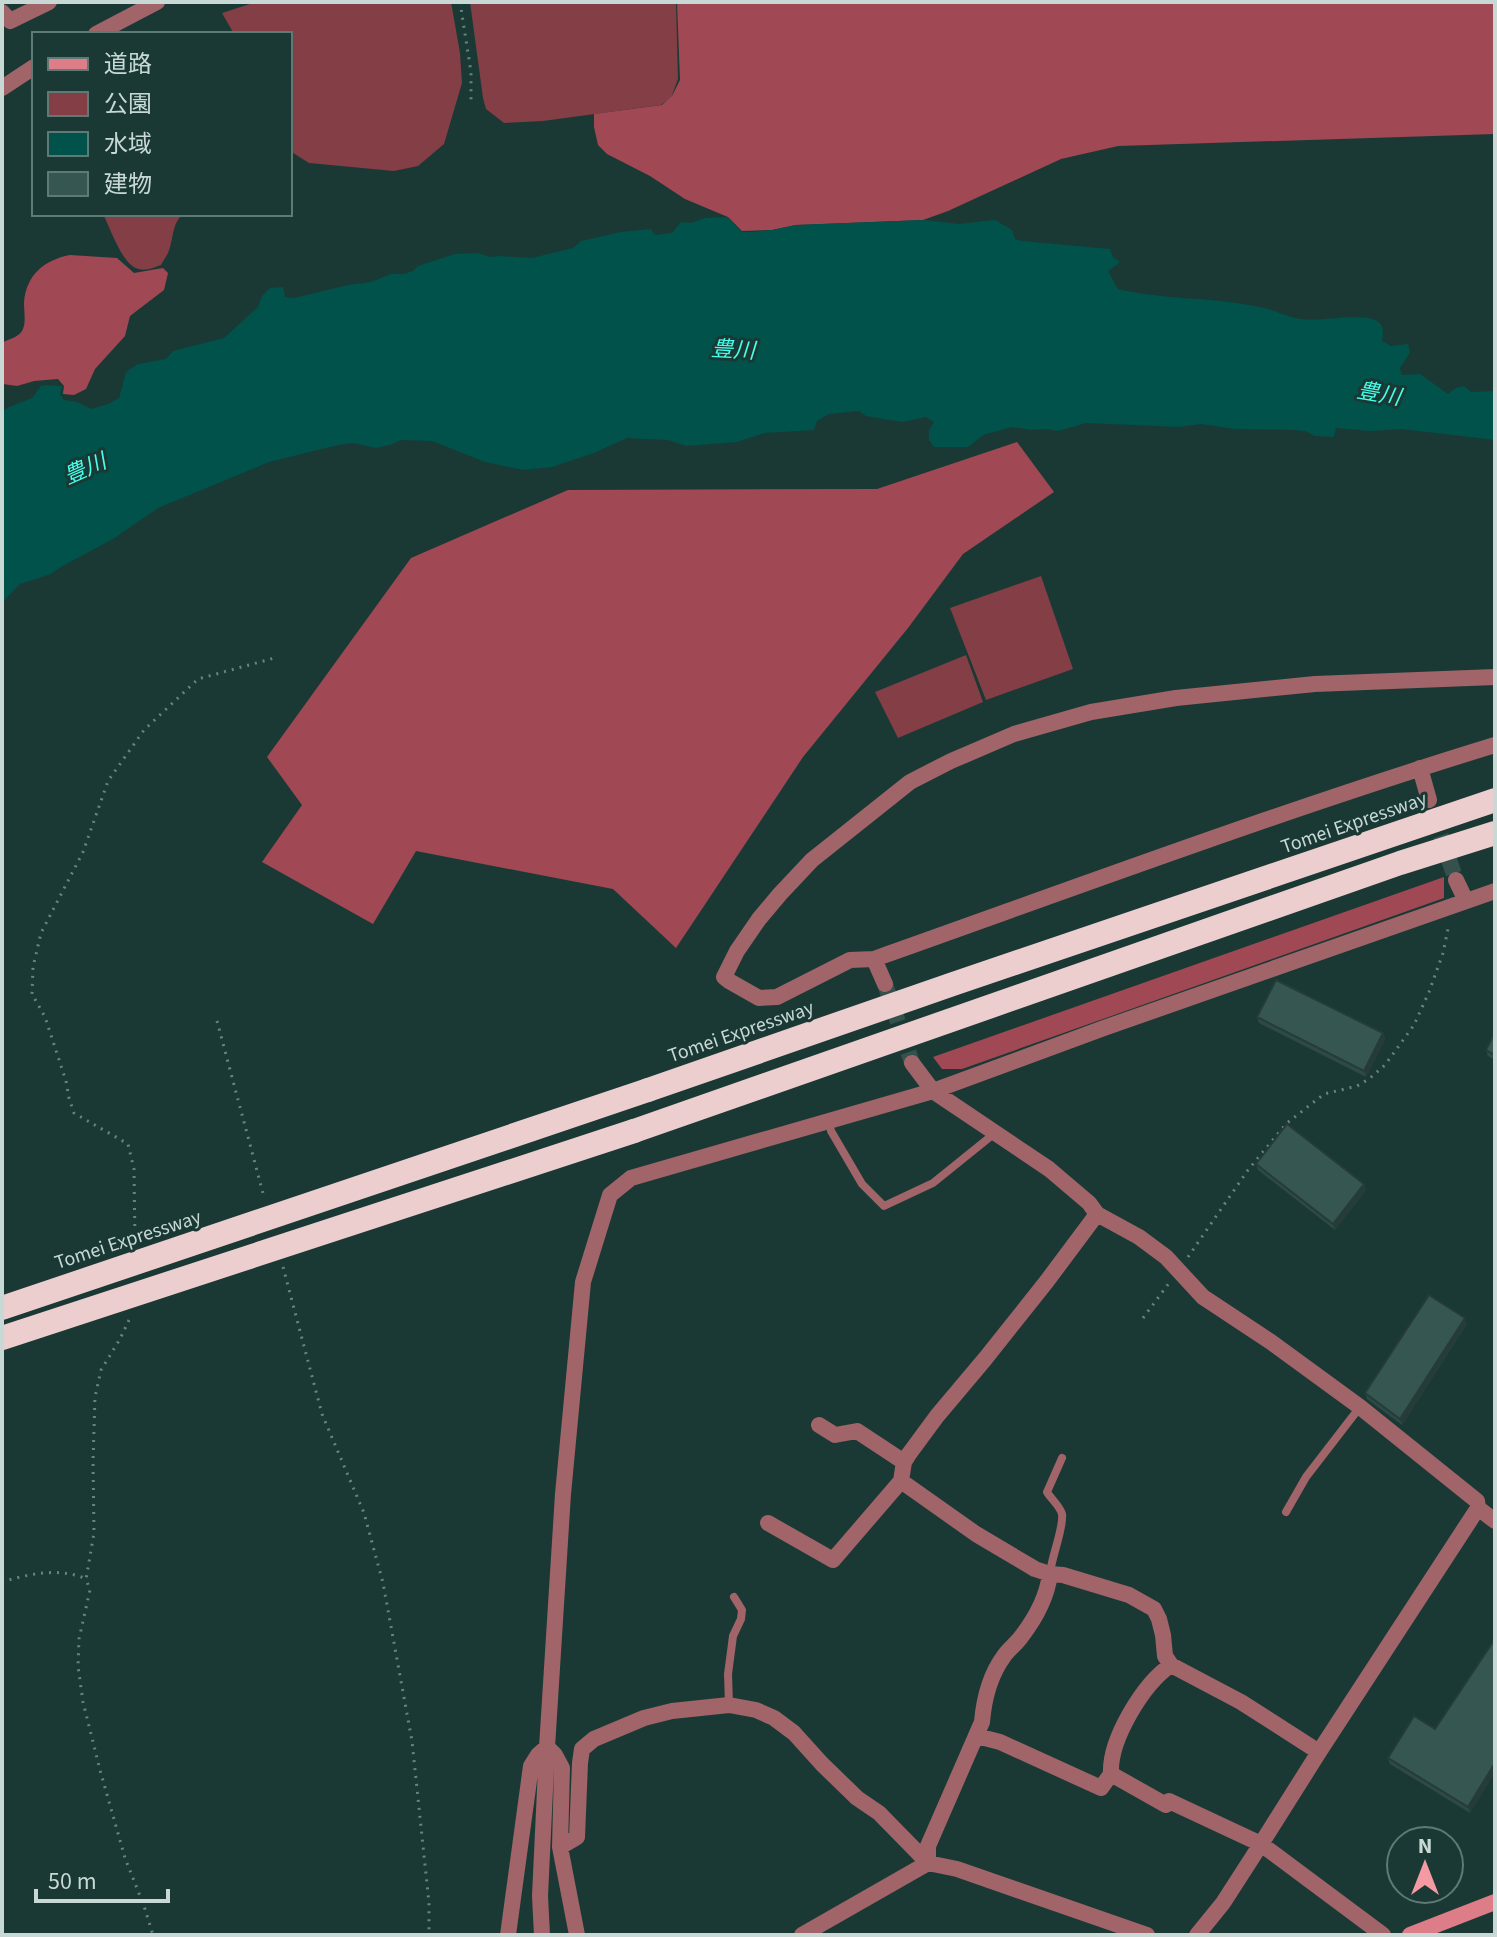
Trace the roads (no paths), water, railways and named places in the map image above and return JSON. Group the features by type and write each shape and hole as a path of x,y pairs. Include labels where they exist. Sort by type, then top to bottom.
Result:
{"highway":[{"name":"Tomei Expressway","path":"2,1308 1495,800"},
{"path":"2,1338 634,1131 1400,863 1495,833"}],"main road":[{"path":"1410,1935 1495,1902"}],"street":[{"path":"5,19 49,2"},
{"path":"100,32 157,2"},
{"path":"2,88 32,68"},
{"path":"1495,677 1315,684 1176,698 1091,712 1014,734 910,782 812,860 759,919 724,977 759,998 777,997 850,960 874,959 1284,814 1495,745"},
{"path":"1420,768 1429,800"},
{"path":"1456,880 1458,904"},
{"path":"542,1935 540,1896 547,1747 563,1494 583,1282 610,1195 631,1178 933,1091 1495,891"},
{"path":"874,959 885,984"},
{"path":"912,1063 933,1091 1049,1169 1089,1203 1097,1214 1139,1237 1166,1257 1203,1297 1360,1407 1477,1501 1478,1508 1223,1903 1197,1935"},
{"path":"768,1523 833,1560 901,1481 904,1462 937,1416 1097,1214"},
{"path":"819,1425 835,1435 857,1431 904,1462"},
{"path":"901,1481 976,1534 1035,1569 1129,1595 1154,1609 1163,1635 1165,1656 1171,1665 1241,1702 1319,1752"},
{"path":"1478,1508 1495,1521"},
{"path":"928,1863 928,1846 982,1722 990,1681 1004,1655 1020,1639 1034,1617 1048,1589 1050,1574"},
{"path":"977,1736 1000,1742 1101,1788 1111,1774 1122,1727 1143,1694 1171,1665"},
{"path":"560,1847 577,1837 582,1749 594,1739 644,1718 672,1711 729,1705 765,1714 794,1733 857,1798 879,1813 928,1863 957,1869 1147,1935"},
{"path":"547,1747 562,1768 560,1847 577,1935"},
{"path":"508,1935 531,1766 547,1747"},
{"path":"1111,1774 1166,1805 1169,1801 1261,1844 1383,1935"},
{"path":"802,1935 928,1863"}],"lane":[{"path":"829,1122 831,1131 862,1184 884,1206 933,1183 996,1132"},
{"path":"1286,1512 1306,1477 1360,1407"},
{"path":"1050,1574 1062,1519 1061,1511 1047,1492 1062,1458"},
{"path":"729,1705 731,1648 742,1610 734,1597"}],"water":[{"name":"豊川","path":"727,217 742,232 796,225 924,220 959,224 995,220 1012,230 1015,239 1022,241 1110,249 1113,257 1120,262 1108,271 1118,289 1242,304 1301,319 1359,317 1375,320 1383,329 1382,341 1391,346 1408,344 1410,352 1400,368 1402,375 1420,374 1448,394 1464,386 1471,392 1495,391 1495,440 1401,429 1371,431 1336,428 1334,437 1315,436 1305,431 1235,429 1201,424 1179,427 1086,423 1058,431 1012,427 983,435 968,447 934,447 929,440 929,430 934,422 926,417 902,422 866,416 859,411 829,414 817,421 814,430 765,433 737,442 686,446 668,440 627,438 552,467 523,470 485,462 432,441 401,440 376,448 354,443 269,462 158,508 113,539 51,574 20,584 2,603 2,412 32,398 41,386 62,386 60,394 64,400 91,409 108,404 119,398 126,372 138,364 166,359 173,351 224,338 258,307 262,296 270,288 283,287 285,297 294,298 371,282 391,274 404,274 455,254 532,258 573,248 581,241 621,232 651,229 655,235 672,233 681,222"}],"tunnel":[{"path":"1433,813 1456,880"},
{"path":"885,984 912,1063"}]}
